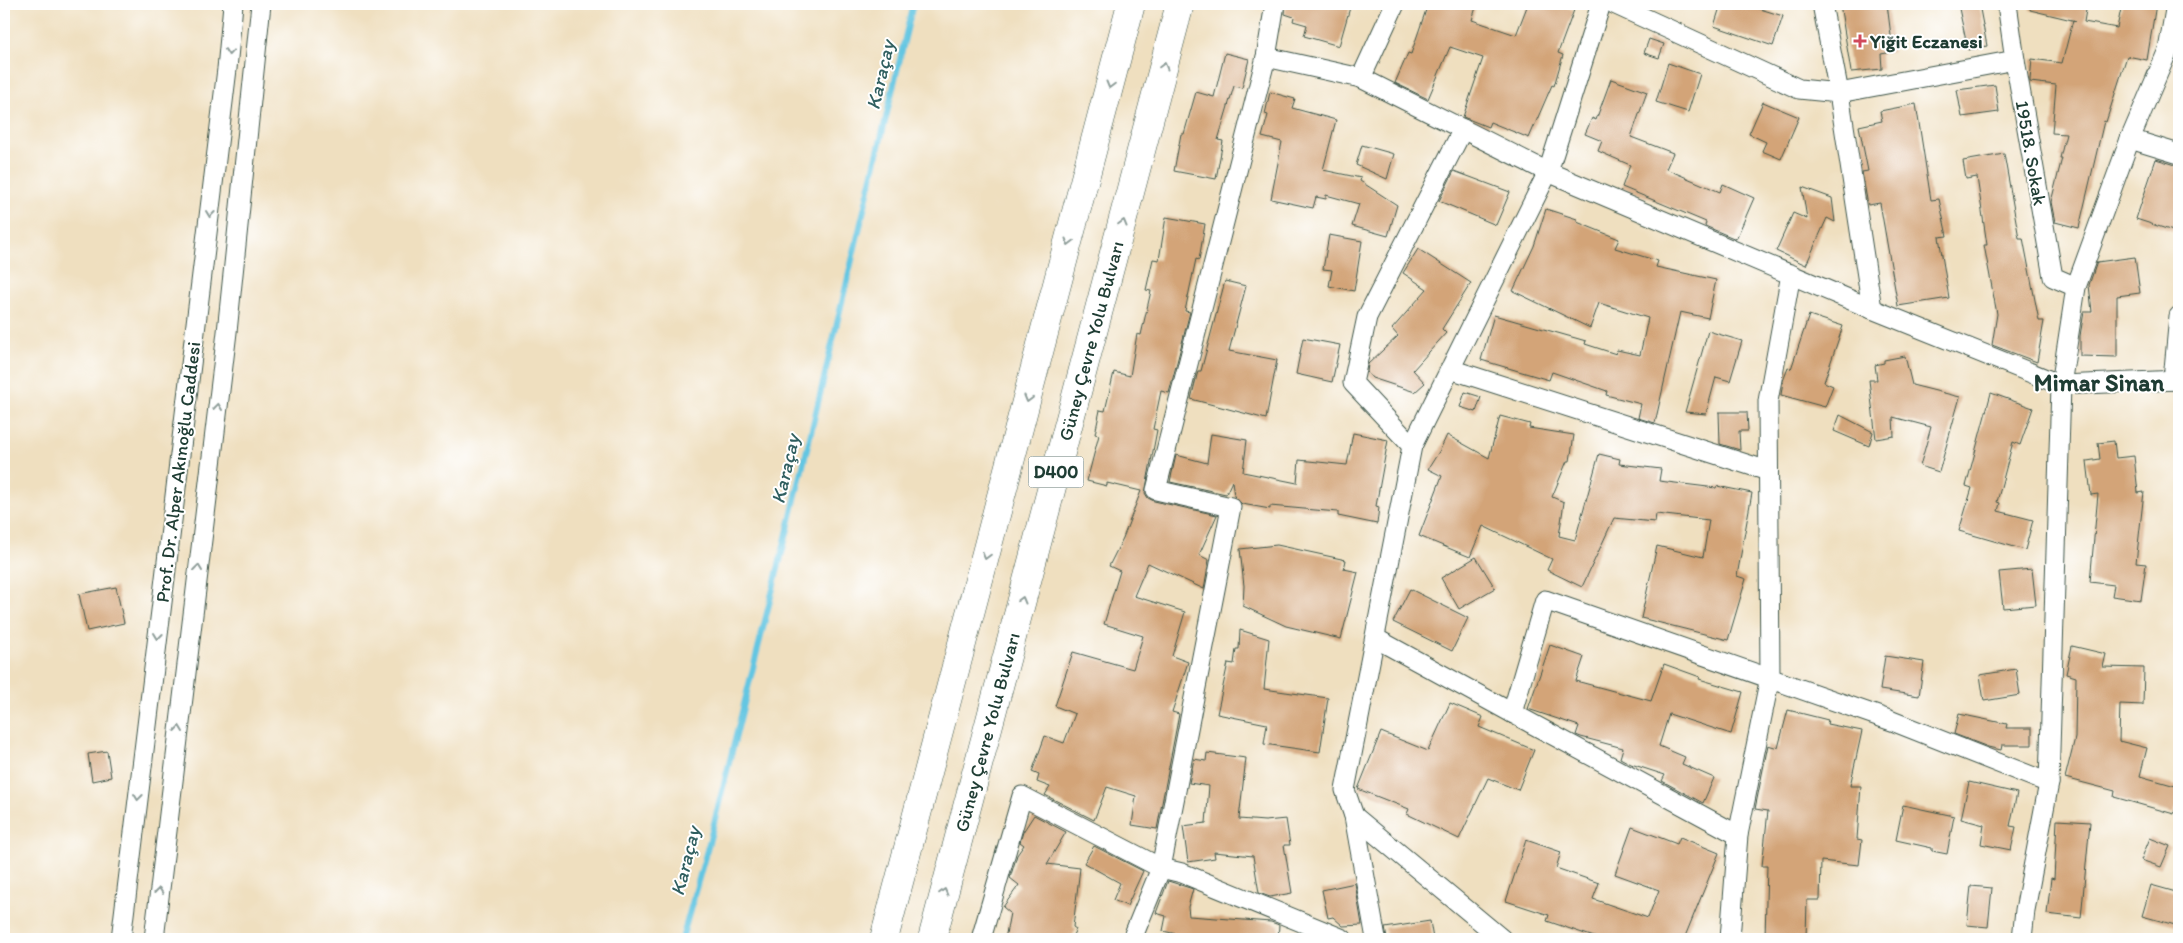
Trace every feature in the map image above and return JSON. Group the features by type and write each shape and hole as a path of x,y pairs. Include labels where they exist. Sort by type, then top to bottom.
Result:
{"highway":[{"name":"D400","path":"884,939 1131,4"},
{"name":"Güney Çevre Yolu Bulvarı","path":"932,939 1180,4"}],"street":[{"name":"Prof. Dr. Alper Akınoğlu Caddesi","path":"121,939 226,79 233,4"},
{"name":"Prof. Dr. Alper Akınoğlu Caddesi","path":"154,939 227,332 261,4"},
{"path":"1132,939 1161,868 1231,507 1156,490 1266,58 1274,4"},
{"path":"1361,78 1395,4"},
{"path":"1376,939 1354,816 1345,790 1412,446 1548,172 1601,4"},
{"path":"1614,4 1799,89 1839,93 2015,60"},
{"path":"1822,4 1839,93 1872,309"},
{"name":"19518. Sokak","path":"2007,4 2053,277 2076,287"},
{"path":"2022,939 2025,910 2049,784 2061,385 2076,287 2130,139 2168,50 2176,4"},
{"path":"1266,58 1361,78 1548,172 1872,309 2061,385 2176,380 2179,316"},
{"path":"1412,446 1353,383 1367,317 1463,129"},
{"path":"2130,139 2179,154"},
{"path":"1730,939 1738,835 1770,676 1768,401 1790,274"},
{"path":"1450,369 1768,471"},
{"path":"1512,713 1545,600 1770,676 1892,721 2049,784"},
{"path":"1374,638 1738,835"},
{"path":"981,939 1022,796 1161,868 1182,874 1343,939"},
{"path":"1354,816 1502,939"}],"building":[{"path":"1286,4 1351,4 1339,46 1304,36 1307,25 1293,21 1294,17 1285,14"},
{"path":"1428,4 1477,4 1472,20 1516,35 1528,4 1558,4 1574,10 1558,53 1563,55 1554,86 1552,85 1529,138 1490,122 1488,127 1463,117 1483,58 1450,47 1428,99 1395,83 1408,53 1411,54"},
{"path":"1721,4 1744,4 1783,16 1773,46 1714,26"},
{"path":"1840,4 1887,4 1893,52 1881,54 1882,69 1851,72"},
{"path":"1958,4 1979,4 1987,46 1968,50"},
{"path":"2031,4 2087,4 2084,22 2117,28 2122,4 2156,4 2147,60 2127,56 2106,122 2104,121 2079,228 2055,222 2051,202 2066,134 2052,133 2056,85 2030,82 2032,59 2062,63 2073,20 2030,10"},
{"path":"1649,39 1664,44 1659,58 1644,53"},
{"path":"1225,53 1249,59 1242,88 1234,86 1218,140 1223,141 1216,179 1174,171 1181,134 1184,134 1196,92 1214,97"},
{"path":"1668,63 1700,74 1688,112 1656,102"},
{"path":"1611,79 1647,92 1631,137 1673,153 1666,169 1720,192 1723,184 1754,198 1736,239 1705,226 1706,222 1622,187 1630,165 1598,151 1602,141 1585,134 1592,118 1596,120"},
{"path":"1995,85 1999,112 1962,117 1957,90"},
{"path":"1270,92 1295,99 1292,108 1336,120 1323,170 1361,178 1360,181 1397,205 1388,236 1352,226 1359,204 1326,195 1326,199 1316,197 1313,208 1271,199 1282,142 1262,137 1268,115 1265,114"},
{"path":"1763,102 1799,117 1781,159 1762,151 1766,142 1749,134"},
{"path":"1916,104 1931,200 1939,199 1947,236 1939,237 1949,298 1898,306 1880,203 1868,205 1862,172 1868,171 1859,126 1882,121 1880,111"},
{"path":"1362,145 1394,154 1387,179 1356,165"},
{"path":"2004,154 2019,238 2023,238 2039,321 2044,321 2037,362 1992,345 1997,314 1984,245 1987,245 1977,177 1966,179 1963,161"},
{"path":"2156,159 2179,166 2179,212 2173,231 2136,219"},
{"path":"1454,171 1510,192 1496,225 1439,201"},
{"path":"1802,187 1832,198 1835,222 1827,218 1806,265 1776,251 1793,213 1807,219"},
{"path":"1546,209 1577,219 1577,222 1619,239 1615,248 1658,261 1656,267 1716,280 1708,318 1680,312 1655,423 1638,418 1641,404 1606,395 1607,391 1552,372 1549,380 1481,360 1494,315 1586,341 1585,344 1616,354 1617,350 1640,355 1648,318 1599,303 1590,328 1513,291 1534,246"},
{"path":"1166,217 1205,224 1199,260 1196,259 1185,311 1190,312 1169,393 1161,391 1153,429 1157,430 1145,493 1148,498 1154,501 1217,515 1199,555 1209,560 1204,589 1148,563 1134,596 1185,612 1172,656 1188,662 1172,712 1179,714 1157,829 1132,825 1136,796 1107,787 1094,820 1045,795 1050,787 1037,782 1039,775 1032,772 1045,736 1064,743 1075,714 1055,706 1073,652 1133,669 1143,636 1104,624 1120,571 1109,566 1123,538 1141,491 1107,483 1107,486 1087,481 1099,435 1095,434 1100,410 1105,411 1114,372 1130,376 1137,334 1141,335 1151,291 1146,290 1153,259 1159,260"},
{"path":"1329,235 1362,241 1354,291 1329,286 1332,270 1323,269"},
{"path":"1418,249 1471,283 1442,329 1446,333 1413,370 1425,383 1415,392 1372,378 1367,372 1368,364 1398,336 1392,329 1427,289 1403,273"},
{"path":"2135,257 2140,293 2117,296 2117,357 2080,356 2080,336 2084,312 2092,312 2089,285 2097,262"},
{"path":"1225,281 1246,286 1229,351 1277,360 1266,419 1191,399 1198,371 1201,371"},
{"path":"1809,315 1843,326 1824,382 1833,386 1825,407 1781,395 1783,381 1788,368 1791,369"},
{"path":"1708,331 1742,341 1730,381 1716,377 1706,414 1685,412"},
{"path":"1303,338 1340,345 1332,382 1296,374"},
{"path":"1905,356 1912,385 1960,397 1939,472 1920,466 1931,427 1893,417 1894,436 1876,439 1869,380 1877,380 1875,365 1884,363 1884,360"},
{"path":"1465,392 1481,397 1476,412 1460,407"},
{"path":"1991,393 2033,408 2020,445 2013,442 1997,502 2000,503 1998,511 2033,520 2025,550 1959,531 1972,488 1966,486"},
{"path":"1719,412 1747,412 1748,431 1739,431 1740,450 1720,444"},
{"path":"1840,415 1873,432 1869,446 1834,431"},
{"path":"1500,416 1530,424 1529,428 1574,435 1570,461 1567,461 1552,497 1564,502 1559,536 1575,540 1599,454 1620,459 1619,464 1661,469 1659,481 1716,488 1717,486 1752,493 1737,576 1746,579 1728,640 1641,618 1657,546 1703,557 1709,520 1656,514 1655,522 1614,518 1582,587 1547,570 1552,559 1483,526 1470,557 1419,536 1442,476 1428,469 1447,435 1489,458"},
{"path":"1353,433 1388,440 1376,506 1379,507 1377,524 1338,516 1338,512 1270,506 1270,509 1242,504 1234,496 1232,481 1226,494 1170,482 1176,455 1207,463 1211,434 1247,440 1243,472 1297,483 1299,460 1347,465"},
{"path":"2114,441 2116,458 2134,456 2138,493 2144,492 2136,563 2146,564 2141,600 2112,596 2114,585 2090,582 2098,494 2091,495 2087,461 2100,459 2098,443"},
{"path":"1277,545 1346,560 1344,569 1358,572 1341,639 1286,626 1243,606 1244,586 1240,549"},
{"path":"1476,557 1495,588 1459,609 1441,578"},
{"path":"2032,569 2036,605 2003,608 1999,572"},
{"path":"116,587 124,623 87,631 79,594"},
{"path":"1410,589 1468,618 1452,651 1393,622"},
{"path":"1240,630 1269,639 1264,689 1328,698 1320,752 1264,744 1267,724 1217,714 1228,663 1234,664 1236,649 1239,649"},
{"path":"1550,645 1584,657 1576,681 1651,701 1664,664 1700,677 1699,679 1743,692 1731,734 1669,714 1659,746 1685,757 1682,764 1714,778 1703,803 1662,781 1665,775 1631,764 1620,758 1623,748 1576,735 1579,726 1528,709"},
{"path":"2072,646 2106,654 2103,667 2144,668 2143,705 2120,704 2119,741 2147,748 2140,776 2179,787 2179,804 2177,804 2174,814 2114,797 2115,791 2065,778 2075,738 2076,677 2066,674"},
{"path":"1885,656 1924,662 1919,696 1880,690"},
{"path":"2016,669 2020,695 1984,701 1980,675"},
{"path":"1450,703 1483,717 1479,727 1534,750 1518,790 1488,778 1459,839 1407,814 1409,809 1358,789 1381,732 1428,751"},
{"path":"1788,710 1828,720 1827,724 1862,731 1850,786 1861,786 1857,839 1862,840 1859,865 1821,861 1820,900 1807,900 1806,938 1765,937 1767,866 1762,866 1768,811 1755,809 1768,745 1778,748"},
{"path":"1959,714 2007,724 2006,728 2032,728 2032,745 2002,745 2001,750 1954,734"},
{"path":"107,751 111,777 92,781 88,754"},
{"path":"1207,753 1246,758 1239,819 1265,821 1286,819 1290,845 1284,845 1292,893 1270,897 1259,893 1253,856 1214,852 1215,858 1188,862 1183,826 1206,823 1209,786 1189,783 1194,759 1206,761"},
{"path":"1969,782 2017,793 2010,826 2016,827 2011,850 1981,844 1984,825 1961,819"},
{"path":"1903,805 1954,816 1947,854 1932,851 1932,848 1896,840"},
{"path":"1034,815 1066,832 1047,864 1080,868 1073,927 1076,929 1071,939 1005,939 1010,913 1003,907 1019,885 1010,878 1017,855 1024,845 1020,842 1023,832"},
{"path":"2057,820 2090,822 2081,918 2047,914 2051,878 2054,879"},
{"path":"1632,827 1677,844 1680,837 1719,853 1684,939 1600,939 1547,921 1549,915 1506,901 1526,840 1561,852 1556,868 1599,883 1593,899 1648,918 1659,890 1615,874"},
{"path":"2150,838 2170,846 2161,867 2141,860"},
{"path":"1094,846 1143,871 1127,906 1113,900 1120,883 1084,863"},
{"path":"1168,881 1193,889 1188,907 1189,916 1271,922 1279,925 1278,939 1184,939 1185,936 1163,931 1166,916 1156,913"},
{"path":"1355,883 1362,925 1343,926 1333,917 1328,918 1322,890"},
{"path":"2151,885 2176,892 2174,899 2179,900 2179,926 2142,916"},
{"path":"1971,886 1992,888 1988,927 1967,925"},
{"path":"1430,921 1433,939 1387,939 1385,928"}],"waterway":[{"name":"Karaçay","path":"682,939 710,839 788,529 913,4"}],"place":[{"name":"Yiğit Eczanesi","path":"1860,41"}],"district":[{"name":"Mimar Sinan","path":"2099,382"}]}
